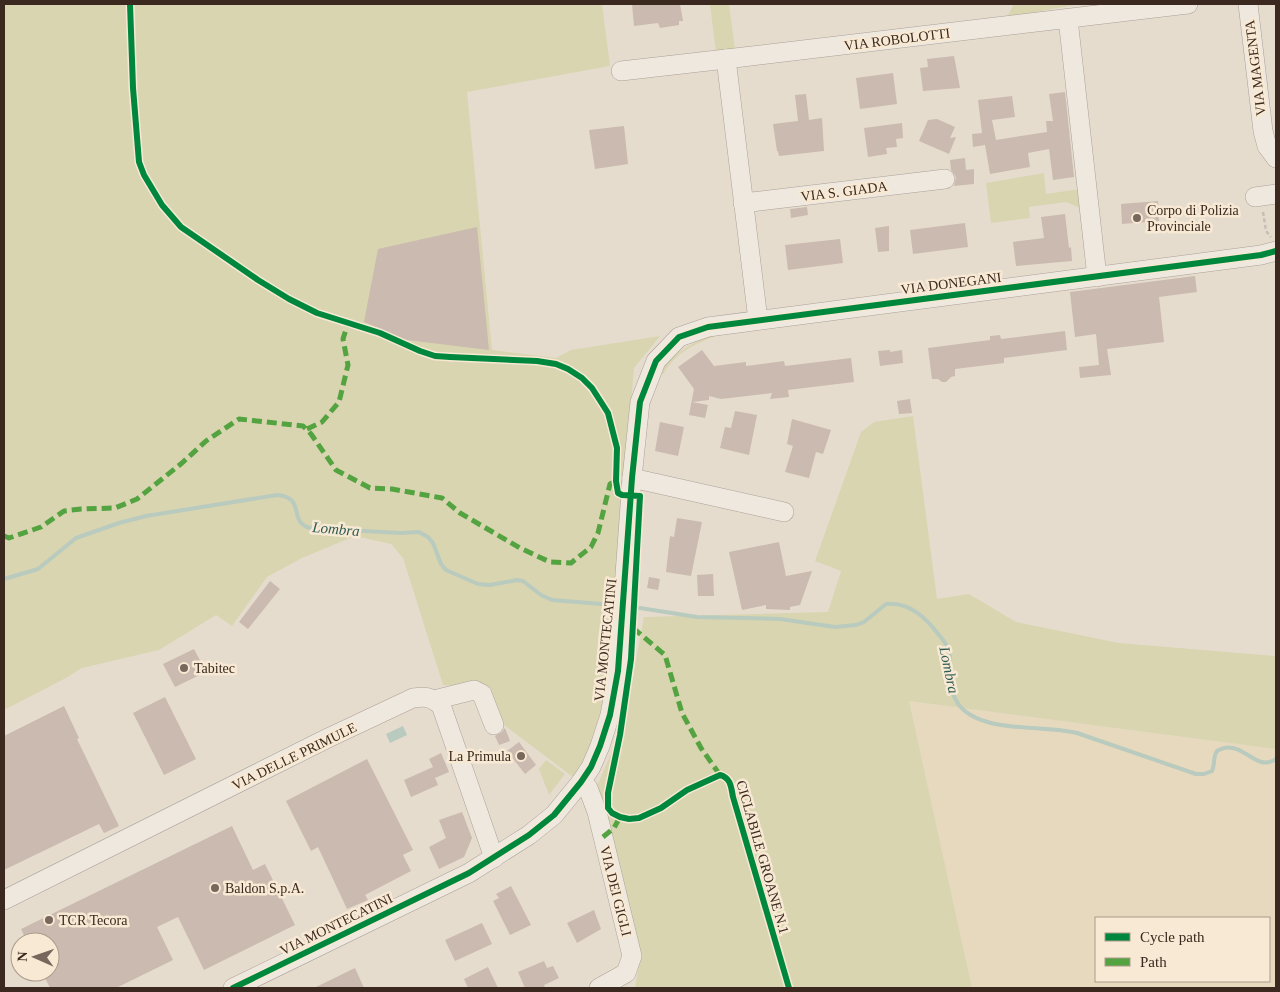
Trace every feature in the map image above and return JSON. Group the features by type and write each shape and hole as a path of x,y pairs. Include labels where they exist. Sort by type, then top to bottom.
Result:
{"street":[{"name":"VIA ROBOLOTTI","path":"621,71 1188,4"},
{"name":"VIA MAGENTA","path":"1248,4 1264,136 1267,146 1276,158"},
{"path":"1068,19 1097,277"},
{"path":"726,59 758,320"},
{"name":"VIA S. GIADA","path":"744,203 946,179"},
{"name":"VIA DONEGANI","path":"656,360 679,337 708,327 1097,277 1272,251"},
{"name":"VIA MONTECATINI","path":"233,988 469,873 529,835 554,815 581,782 591,767 600,746 610,715 618,671 632,478 640,402 656,360"},
{"path":"632,478 784,512"},
{"name":"VIA DELLE PRIMULE","path":"4,900 328,738 413,698 430,697 434,700 474,690 482,694 494,725"},
{"path":"434,700 442,705 494,858"},
{"name":"VIA DEI GIGLI","path":"581,782 588,788 597,812 632,956 626,973 599,988"}],"path":[{"path":"1264,196 1266,231 1272,251"}],"shaded area":[{"path":"4,4 602,4 610,66 467,92 492,350 556,358 571,350 660,336 634,368 609,674 601,718 589,750 573,777 504,725 484,688 443,685 403,558 391,544 355,536 302,558 267,577 232,626 216,615 159,650 82,668 4,710"},
{"path":"710,4 729,4 735,50 716,53"},
{"path":"1014,4 1080,4 1007,17"},
{"path":"1044,173 1046,194 1080,189 1082,209 1066,202 1029,207 1030,218 991,223 986,183"},
{"path":"714,335 680,354 664,373 665,375 660,372 671,359 684,349"},
{"path":"913,416 937,599 969,594 1016,622 1119,643 1276,656 1276,749 909,701 972,988 635,988 640,959 598,784 625,721 644,617 828,612 841,571 815,561 861,432 874,422"},
{"path":"909,701 1276,749 1276,988 972,988"},
{"path":"403,726 407,735 390,743 386,734"},
{"path":"546,760 565,774 549,795 539,769"}],"building":[{"path":"632,4 680,4 683,21 679,21 679,25 660,28 658,23 634,26"},
{"path":"954,56 960,88 923,91 920,68 928,67 927,59"},
{"path":"893,73 897,104 860,109 856,78"},
{"path":"1065,92 1074,177 1053,180 1049,149 1028,153 1030,167 990,174 985,145 973,147 972,134 982,133 978,100 1012,96 1015,117 992,120 996,140 1047,132 1046,121 1053,121 1049,94"},
{"path":"806,94 809,120 822,118 824,151 779,156 773,124 798,121 795,95"},
{"path":"937,119 955,127 950,138 956,137 949,154 919,141 928,120"},
{"path":"902,123 903,138 896,139 897,147 886,148 887,154 868,157 864,128"},
{"path":"624,126 628,164 595,169 589,130"},
{"path":"965,158 966,170 974,169 974,184 954,186 956,177 951,170 950,160"},
{"path":"1158,201 1159,221 1122,224 1121,204"},
{"path":"807,207 808,215 791,218 790,209"},
{"path":"1065,214 1072,261 1016,266 1013,242 1044,238 1041,217"},
{"path":"965,223 968,247 913,254 910,230"},
{"path":"889,226 889,251 878,252 875,228"},
{"path":"477,227 489,350 407,340 364,322 378,249"},
{"path":"840,239 843,263 788,270 785,245"},
{"path":"1195,276 1197,292 1159,297 1164,342 1107,349 1111,375 1080,378 1079,367 1099,365 1096,334 1075,337 1070,292"},
{"path":"1065,331 1067,350 1004,358 1004,363 955,369 955,376 946,382 932,379 928,348 990,340 990,336 1000,335 1001,339"},
{"path":"702,350 714,366 746,362 746,366 784,361 785,366 851,358 854,382 788,390 789,397 770,399 772,393 721,399 709,396 709,400 692,402 708,405 705,418 689,415 694,389 678,367"},
{"path":"890,350 890,352 902,350 903,363 880,366 878,351"},
{"path":"910,399 912,413 899,414 897,401"},
{"path":"735,411 757,415 749,455 720,448 725,427 731,428"},
{"path":"792,419 831,430 823,454 816,452 809,478 785,472 793,446 787,444"},
{"path":"660,422 684,427 678,456 655,451"},
{"path":"677,518 702,522 691,576 666,572 670,536 674,537"},
{"path":"779,542 786,576 812,571 800,605 790,607 790,610 766,609 766,605 742,610 729,552"},
{"path":"713,574 714,596 698,596 697,575"},
{"path":"649,577 660,579 658,590 647,588"},
{"path":"270,581 280,589 248,629 239,622"},
{"name":"Tabitec","path":"194,649 206,672 175,687 163,664"},
{"path":"165,697 196,759 164,775 133,713"},
{"path":"64,706 79,738 77,739 119,826 104,833 99,824 4,870 4,736"},
{"path":"505,728 510,741 499,745 495,736"},
{"path":"519,742 536,765 525,774 507,751"},
{"path":"441,753 449,772 435,778 438,785 411,797 404,780 433,767 429,759"},
{"path":"367,759 413,850 403,855 411,871 365,895 368,900 347,909 318,847 311,851 286,801"},
{"path":"462,812 472,838 464,857 439,869 429,847 446,838 439,820"},
{"path":"232,826 253,870 265,864 295,925 204,970 178,917 157,927 173,960 116,988 50,988 47,982 60,982 60,932 22,932 21,929"},
{"path":"511,886 531,925 510,935 493,901 499,898 496,894"},
{"path":"594,910 601,929 577,943 567,923"},
{"path":"482,923 492,944 455,961 445,940"},
{"path":"544,961 547,968 553,966 559,978 544,985 545,988 525,988 518,972"},
{"path":"488,967 498,988 468,988 464,979"},
{"path":"355,968 364,988 314,988"}],"waterway":[{"name":"Lombra","path":"4,579 38,569 76,538 119,523 146,516 277,495 292,500 299,520 303,525 310,528 400,533 419,532 428,537 433,543 441,564 446,570 478,584 490,585 517,580 523,581 541,595 552,600 614,605"},
{"name":"Lombra","path":"640,608 697,617 780,619 835,627 856,625 864,622 886,604 895,604 917,612 948,647 950,681 953,694 964,710 980,720 1007,726 1077,733 1196,774 1212,771 1216,753 1224,748 1239,750 1263,762 1276,759"}],"marked path":[{"path":"307,429 322,422 339,402 348,365 343,339 348,323"},
{"path":"4,536 9,538 41,527 64,511 115,508 137,499 206,441 239,419 303,426 311,434 336,470 370,488 392,489 442,498 460,513 520,548 550,562 571,563 591,547 598,533 610,484 616,481"},
{"path":"633,628 665,655 682,713 701,748 720,775"},
{"path":"603,837 614,828 620,817"}],"cycle path":[{"name":"CICLABILE GROANE N.1","path":"130,4 133,88 139,162 144,175 162,205 181,227 258,280 317,313 380,333 435,356 537,361 556,364 582,378 592,388 608,413 617,448 616,481 618,493 640,496 631,659 620,735 608,793 608,808 612,813 620,817 629,819 639,818 661,808 687,790 720,775 724,776 731,786 789,988"},
{"path":"233,988 469,873 529,835 554,815 581,782 591,767 600,746 610,715 618,671 632,478 640,402 656,361 679,337 708,327 1261,255 1276,251"}],"place":[{"name":"Corpo di Polizia Provinciale","path":"1137,218"},
{"name":"Tabitec","path":"184,668"},
{"name":"La Primula","path":"521,756"},
{"name":"Baldon S.p.A.","path":"215,888"},
{"name":"TCR Tecora","path":"49,920"}]}
